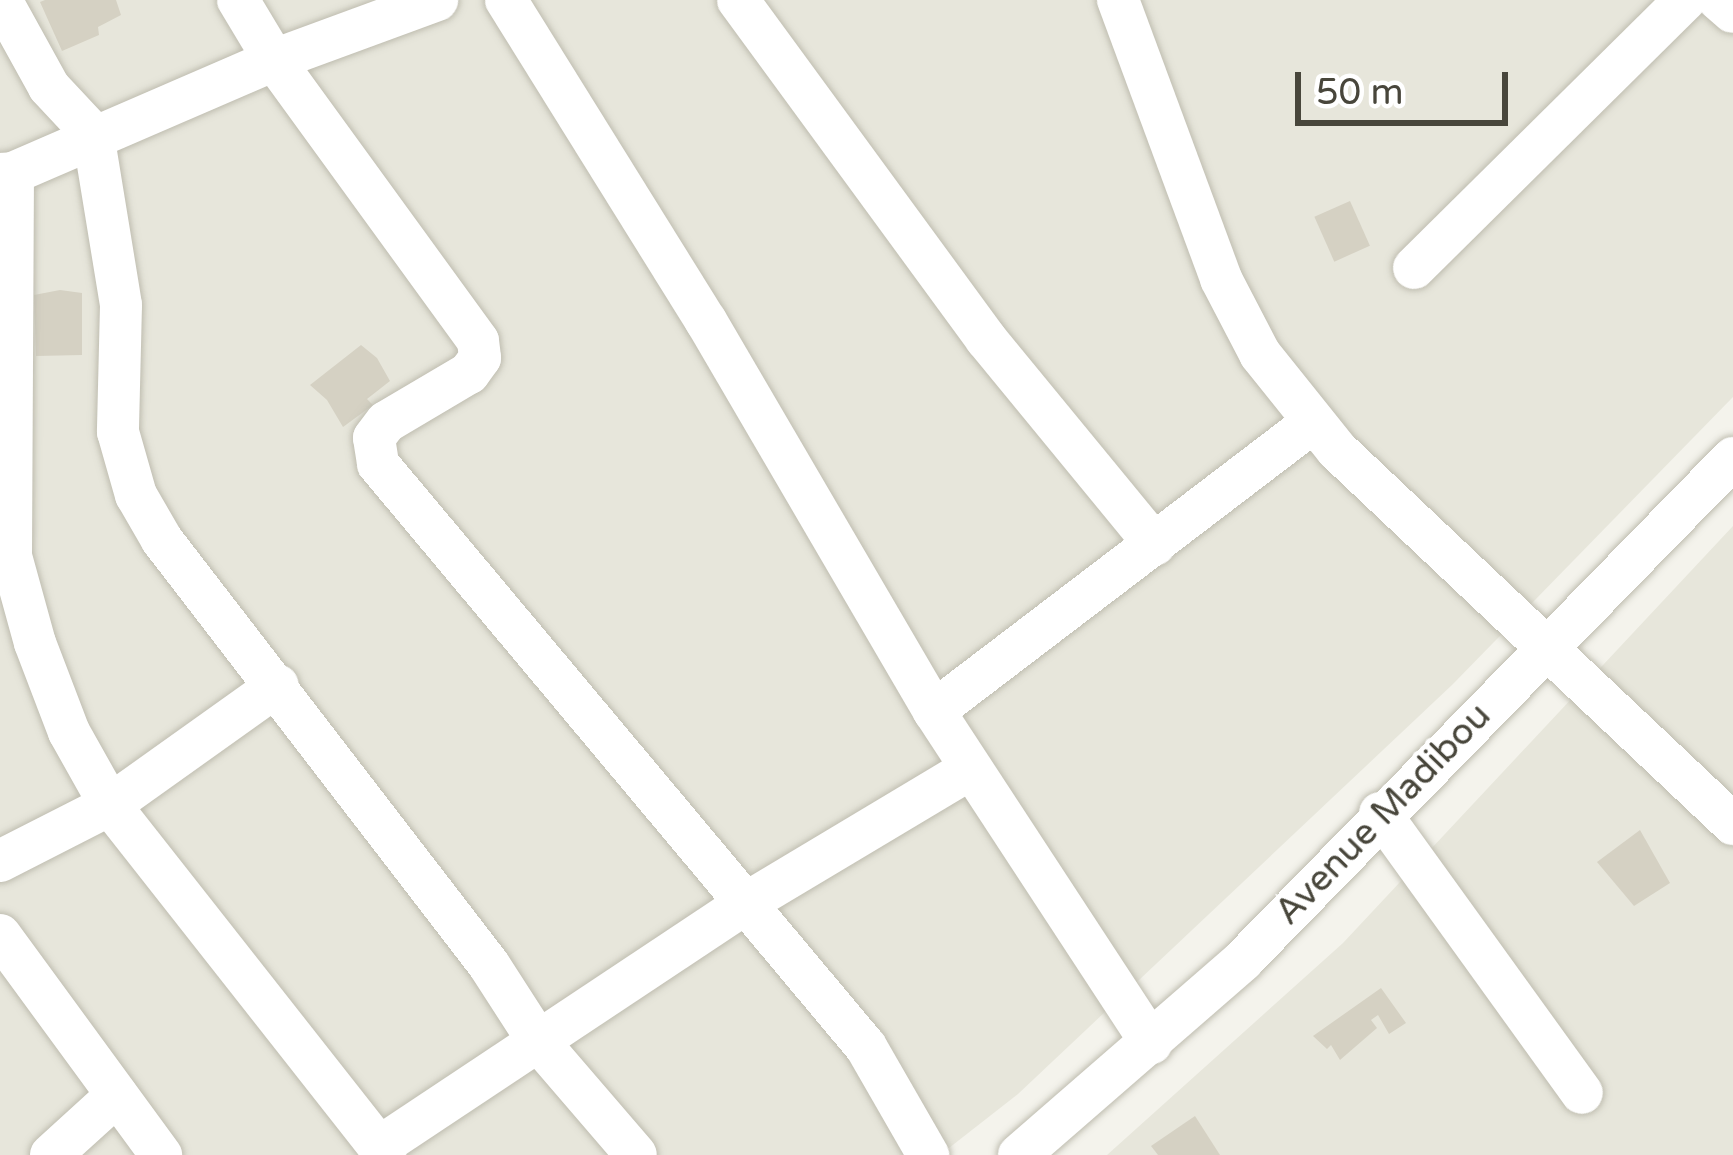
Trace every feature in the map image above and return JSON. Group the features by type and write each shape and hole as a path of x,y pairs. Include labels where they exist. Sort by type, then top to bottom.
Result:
{"street":[{"path":"1,0 49,87 93,134 121,305 118,432 136,495 162,540 489,965 538,1042 636,1155"},
{"path":"238,0 274,60 478,341 480,358 469,374 386,422 374,438 378,464 577,697 742,905 866,1047 928,1155"},
{"path":"437,0 14,161 6,557 69,732 110,805 382,1151 742,905 970,769"},
{"path":"506,0 706,321 934,711 1151,1043"},
{"path":"739,0 986,338 1155,545"},
{"path":"1118,0 1221,279 1260,353 1312,423 1733,824"},
{"path":"1414,268 1685,0"},
{"path":"1719,0 1733,12"},
{"path":"934,711 1312,423"},
{"name":"Avenue Madibou","path":"1019,1155 1151,1043 1302,901 1380,814 1733,458"},
{"path":"0,861 110,805 278,685"},
{"path":"1380,814 1582,1093"},
{"path":"0,934 161,1155"},
{"path":"51,1155 117,1095"}],"shaded area":[{"path":"0,0 1733,0 1733,397 1452,685 1018,1094 940,1155 0,1155"},
{"path":"1733,526 1733,1155 1107,1155 1343,943"}],"building":[{"path":"116,0 121,15 98,27 99,35 62,51 40,2"},
{"path":"1350,201 1370,246 1334,262 1314,217"},
{"path":"60,290 82,293 82,355 36,356 34,295"},
{"path":"361,345 377,358 390,381 367,399 373,405 343,427 327,400 310,385"},
{"path":"1640,830 1670,883 1634,906 1597,862"},
{"path":"1381,988 1406,1023 1389,1034 1378,1015 1371,1020 1377,1028 1340,1060 1331,1045 1327,1049 1313,1036"},
{"path":"1195,1116 1220,1155 1158,1155 1151,1146"}]}
